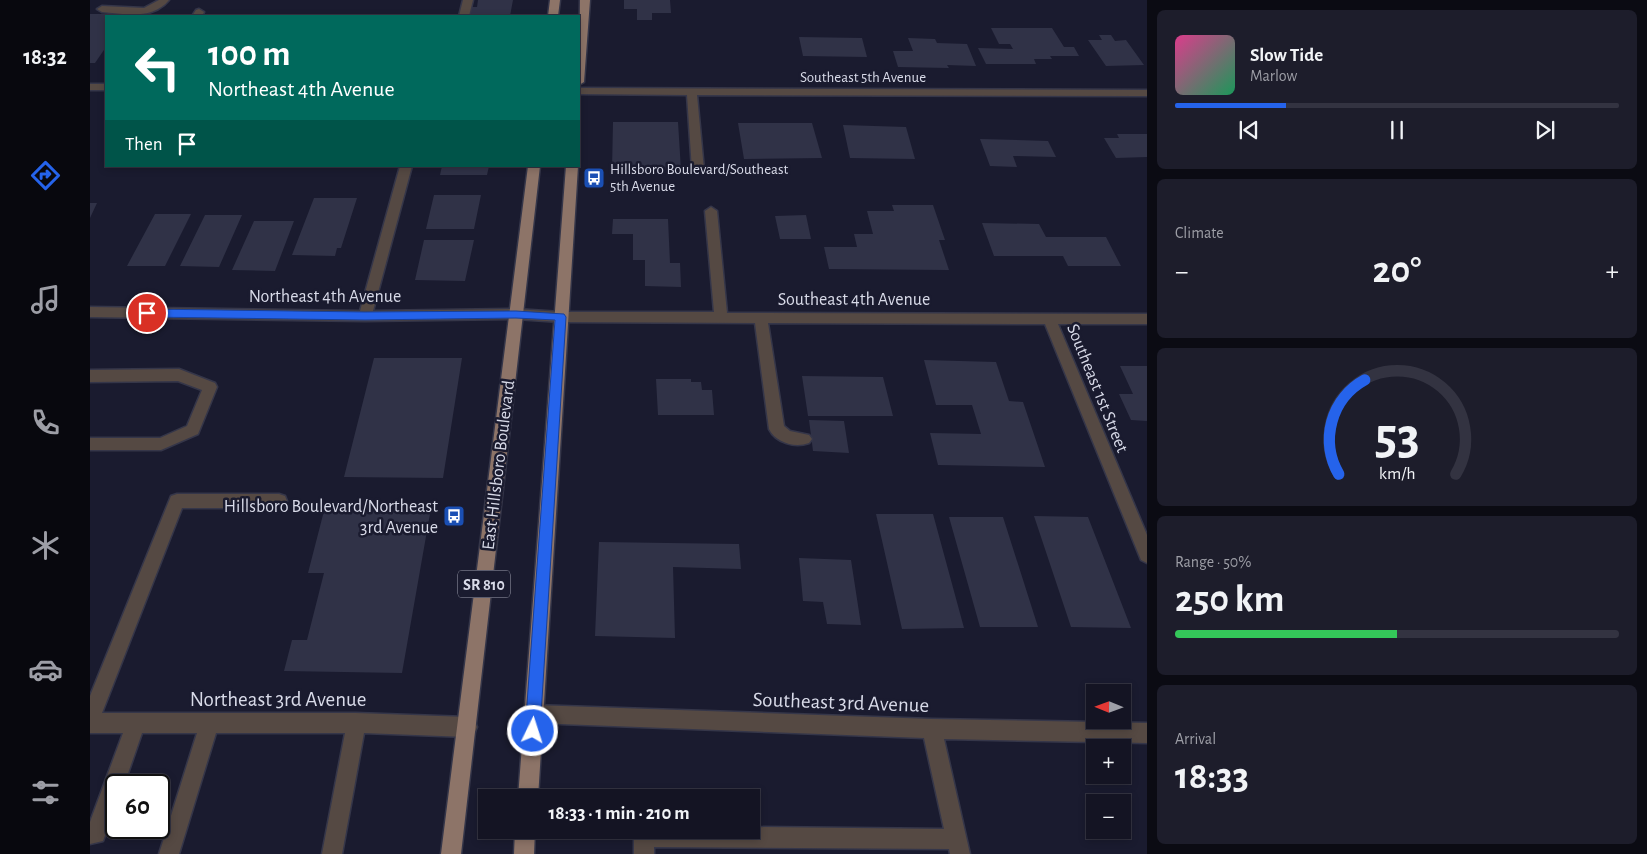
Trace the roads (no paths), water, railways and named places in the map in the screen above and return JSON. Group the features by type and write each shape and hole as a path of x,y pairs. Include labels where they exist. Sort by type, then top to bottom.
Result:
{"main road":[{"path":"553,15 555,0"},
{"path":"580,68 585,0"},
{"name":"East Hillsboro Boulevard","path":"451,854 534,167"},
{"path":"529,789 572,167"},
{"path":"524,854 525,839"}],"street":[{"path":"102,9 111,0"},
{"path":"90,11 102,9 149,11 161,5 164,0"},
{"path":"464,15 468,0"},
{"path":"90,87 105,87"},
{"name":"Southeast 5th Avenue","path":"580,91 1147,94"},
{"path":"692,92 698,170"},
{"path":"365,316 406,167"},
{"path":"711,211 721,318"},
{"name":"Northeast 4th Avenue","path":"90,312 365,316 516,314 560,317"},
{"name":"Southeast 4th Avenue","path":"560,317 1147,319"},
{"path":"761,318 777,428 786,437 804,439"},
{"name":"Southeast 1st Street","path":"1049,318 1147,555"},
{"path":"90,376 179,375 210,386 193,430 161,444 90,444"},
{"path":"90,721 176,501 279,501"},
{"name":"Southeast 3rd Avenue","path":"534,714 932,729 1147,733"},
{"name":"Northeast 3rd Avenue","path":"90,721 136,723 356,723 466,727"},
{"path":"90,834 96,834 136,723"},
{"path":"169,854 209,723"},
{"path":"332,854 356,723"},
{"path":"644,845 958,846 932,729"}],"place":[{"name":"Hillsboro Boulevard/Southeast 5th Avenue","path":"594,178"},
{"name":"Hillsboro Boulevard/Northeast 3rd Avenue","path":"454,516"}]}
